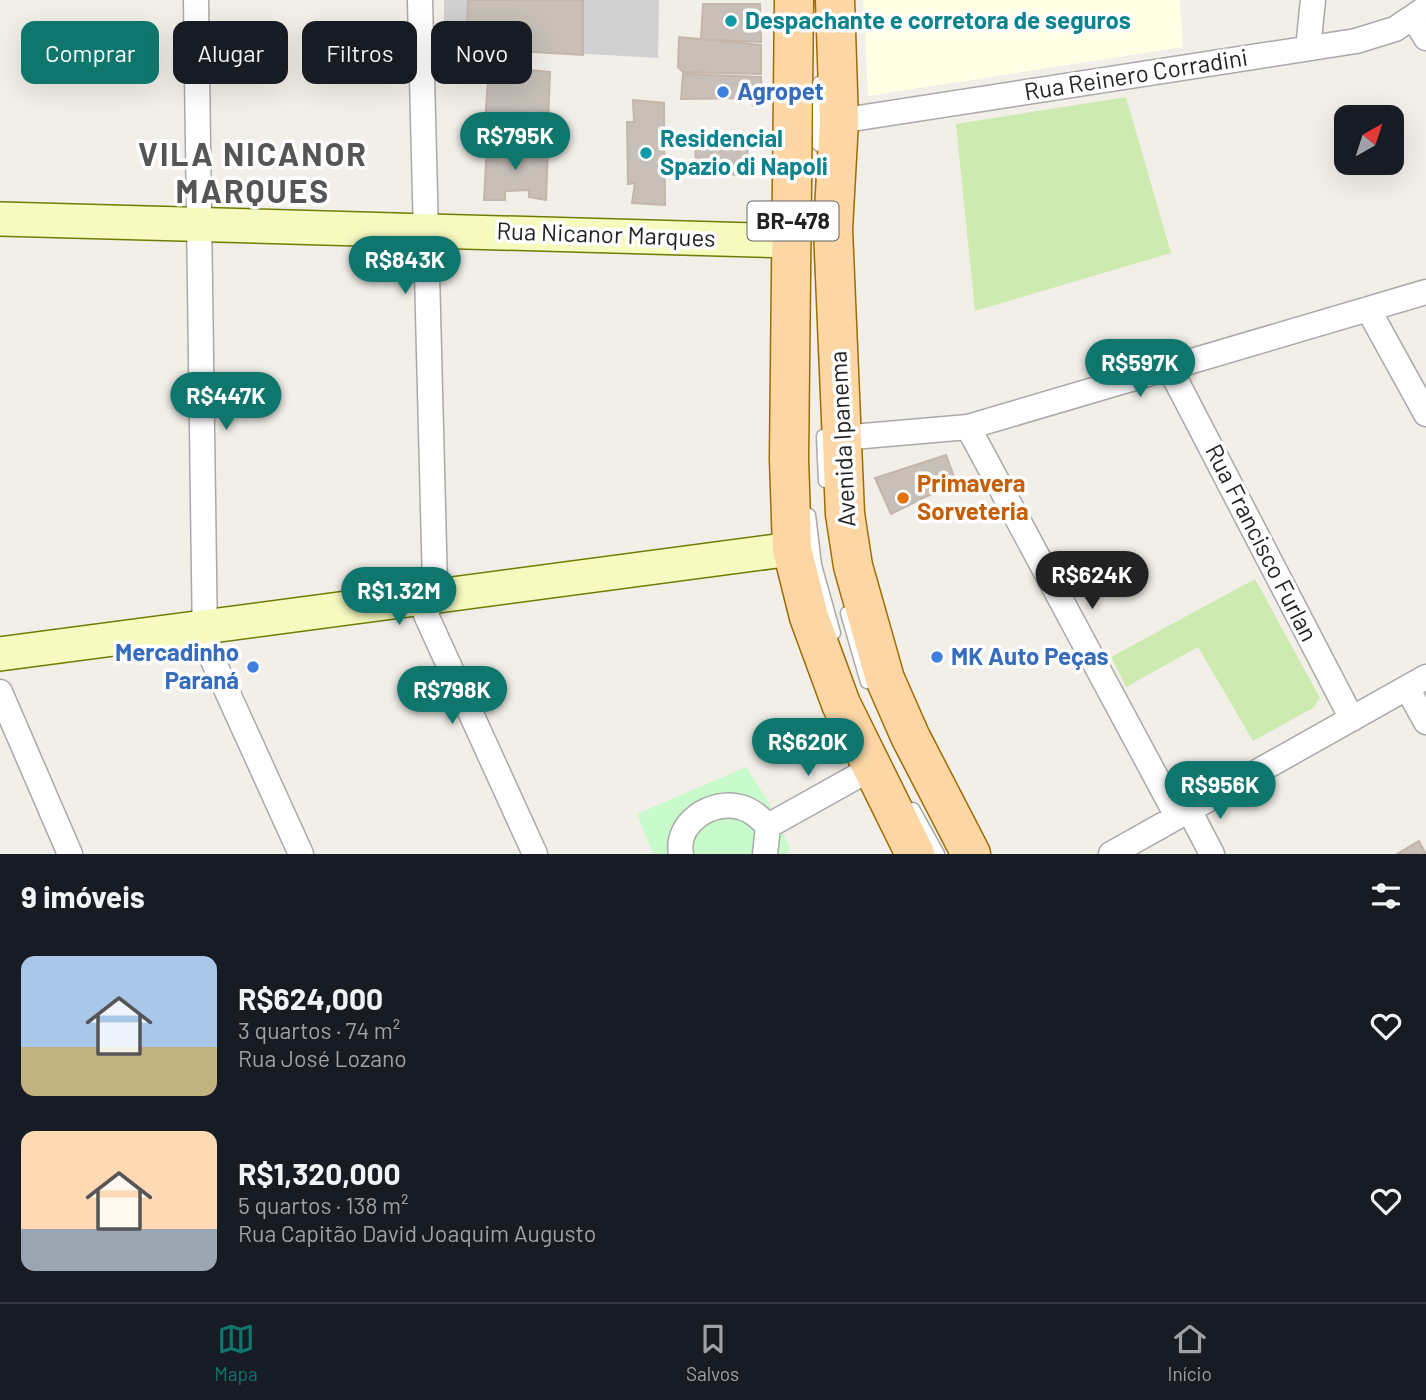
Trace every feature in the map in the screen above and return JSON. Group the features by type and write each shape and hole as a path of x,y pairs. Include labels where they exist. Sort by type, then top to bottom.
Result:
{"main road":[{"name":"Avenida Ipanema","path":"794,0 811,240 789,450 809,617 841,704 870,743 915,854"},
{"name":"Avenida Ipanema","path":"835,0 829,137 833,229 832,430 836,505 885,679 910,736 971,854"},
{"name":"Rua Nicanor Marques","path":"0,219 811,240"},
{"path":"0,654 802,545 836,505"}],"street":[{"path":"196,0 205,643 301,854"},
{"path":"421,0 434,595 426,615 535,854"},
{"path":"1308,48 1313,0"},
{"name":"Rua Reinero Corradini","path":"829,137 1356,41 1422,21"},
{"path":"832,430 968,427 1426,292"},
{"path":"1368,309 1426,414"},
{"name":"Rua Francisco Furlan","path":"1169,367 1352,719"},
{"path":"968,427 1183,813 1212,854"},
{"path":"1111,854 1417,682 1426,722"},
{"path":"0,692 70,854"},
{"path":"765,854 768,826 870,743"},
{"path":"681,854 686,829 695,817 709,809 740,807 757,815 768,826"}],"lane":[{"path":"805,0 807,146"},
{"path":"819,72 829,137"},
{"path":"806,498 802,545 837,642"},
{"path":"845,606 857,656 872,693"},
{"path":"905,795 939,854"}],"shaded area":[{"path":"444,0 659,0 658,58 532,51 532,21 444,21"},
{"path":"863,0 1180,0 1183,47 868,96"}],"green space":[{"path":"1126,97 1171,253 975,311 956,124"},
{"path":"1255,579 1320,698 1313,708 1253,741 1198,647 1126,687 1111,657"},
{"path":"746,767 768,801 790,848 787,854 653,854 637,814"}],"building":[{"path":"468,0 583,0 583,55 532,52 532,21 467,21"},
{"name":"Despachante e corretora de seguros","path":"703,4 760,4 761,42 701,39"},
{"path":"679,37 761,45 761,74 683,72 678,67"},
{"path":"532,70 550,72 548,123 531,120 530,113 506,114 506,124 485,123 488,84 532,84"},
{"name":"Agropet","path":"683,74 761,77 763,106 753,106 751,98 681,99"},
{"name":"Residencial Spazio di Napoli","path":"633,100 664,103 665,205 632,203 635,183 628,184 627,122 634,122"},
{"path":"695,138 747,141 748,168 752,169 753,176 696,172"},
{"path":"487,144 513,146 512,152 527,153 528,147 548,149 546,200 529,197 529,190 505,191 505,200 484,200"},
{"name":"Primavera Sorveteria","path":"946,455 956,482 891,514 875,478"},
{"path":"1419,841 1426,854 1397,854"}],"place":[{"name":"Despachante e corretora de seguros","path":"731,21"},
{"name":"Agropet","path":"723,92"},
{"name":"Residencial Spazio di Napoli","path":"646,153"},
{"name":"Primavera Sorveteria","path":"903,498"},
{"name":"MK Auto Peças","path":"937,657"},
{"name":"Mercadinho Paraná","path":"253,667"}],"district":[{"name":"VILA NICANOR MARQUES","path":"253,174"}]}
